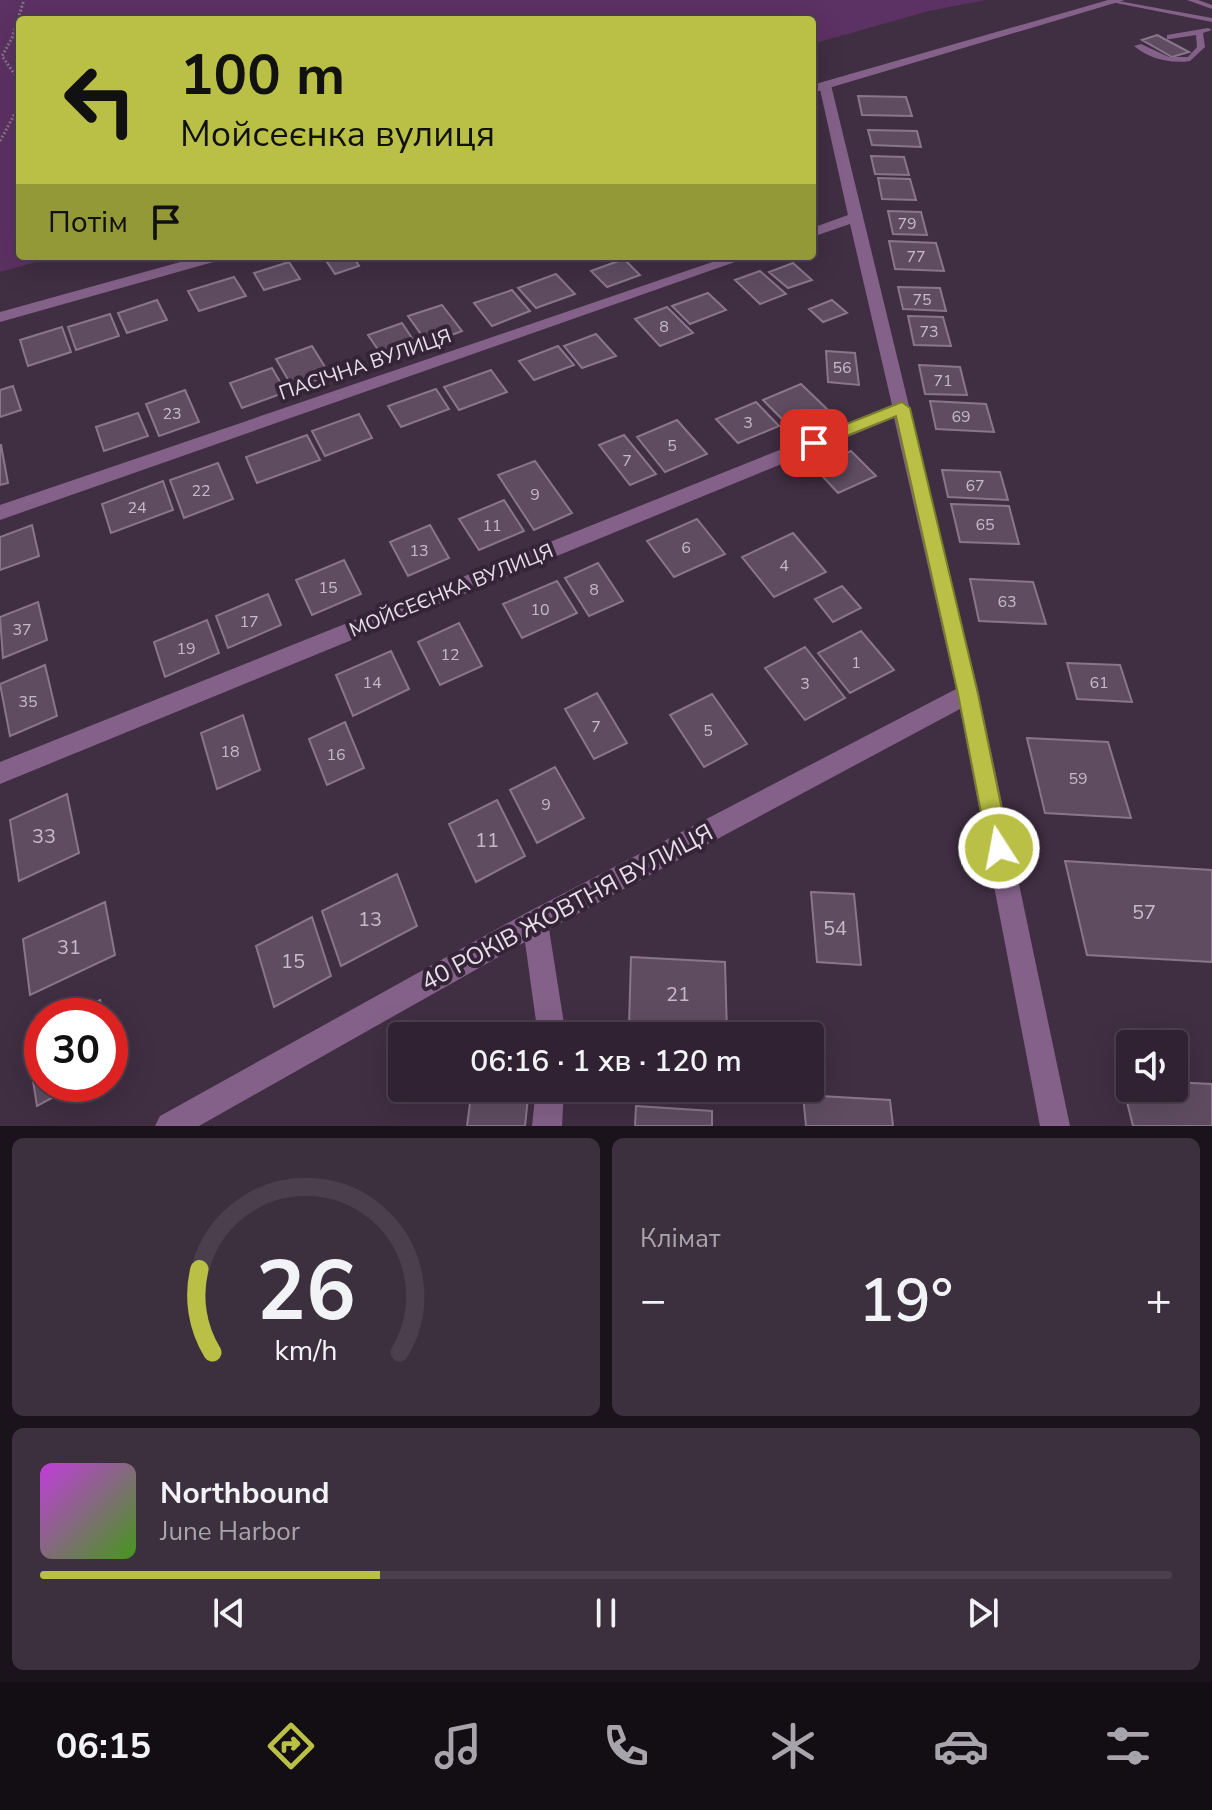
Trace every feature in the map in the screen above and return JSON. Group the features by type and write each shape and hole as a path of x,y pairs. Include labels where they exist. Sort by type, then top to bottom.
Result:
{"street":[{"path":"1055,1126 968,694 856,217 818,87 1118,0"},
{"path":"816,232 856,217"},
{"path":"0,317 205,260"},
{"name":"ПАСІЧНА ВУЛИЦЯ","path":"0,513 733,260"},
{"name":"МОЙСЕЄНКА ВУЛИЦЯ","path":"0,773 902,408"},
{"name":"40 РОКІВ ЖОВТНЯ ВУЛИЦЯ","path":"170,1126 535,922 968,694"},
{"path":"535,922 550,1022"},
{"path":"547,1126 549,1102"}],"lane":[{"path":"1118,0 1212,20"},
{"path":"1191,0 1212,7"},
{"path":"1179,14 1201,14 1212,7"},
{"path":"1170,37 1212,29"},
{"path":"1138,46 1148,54 1164,58 1190,59 1201,47 1199,31"}],"path":[{"path":"16,25 2,56 16,76"},
{"path":"0,141 16,111"}],"shaded area":[{"path":"0,0 986,0 929,11 816,43 816,16 16,16 16,260 44,260 0,272"}],"building":[{"path":"1157,35 1189,52 1172,57 1142,40"},
{"path":"858,96 906,97 912,116 862,115"},
{"path":"868,130 917,131 921,147 872,145"},
{"path":"871,156 904,157 909,175 875,174"},
{"path":"878,178 910,179 916,200 882,199"},
{"path":"888,211 921,212 927,235 893,234"},
{"path":"889,241 936,243 944,271 895,269"},
{"path":"326,260 355,260 359,266 335,274"},
{"path":"625,260 640,275 607,287 591,271"},
{"path":"289,262 300,279 264,290 254,273"},
{"path":"793,263 812,280 788,288 769,272"},
{"path":"760,271 786,294 760,304 735,280"},
{"path":"556,274 575,294 536,308 518,288"},
{"path":"234,277 246,296 199,311 188,291"},
{"path":"898,287 940,288 946,311 903,309"},
{"path":"512,290 530,311 492,326 474,303"},
{"path":"708,293 726,310 690,324 672,306"},
{"path":"157,300 167,320 127,333 118,313"},
{"path":"832,300 847,313 823,322 809,309"},
{"path":"442,305 462,331 428,344 408,316"},
{"path":"667,307 693,333 660,346 635,319"},
{"path":"110,314 119,336 76,350 68,327"},
{"path":"908,316 943,317 951,346 914,345"},
{"path":"402,323 418,347 385,360 368,335"},
{"path":"62,327 71,352 28,366 20,340"},
{"path":"596,334 616,356 582,368 564,346"},
{"path":"312,346 330,375 293,388 276,359"},
{"path":"558,346 574,365 534,380 519,361"},
{"path":"826,351 855,353 859,385 828,382"},
{"path":"919,365 960,367 967,395 925,394"},
{"path":"272,368 286,392 242,408 230,383"},
{"path":"491,370 507,392 459,410 444,387"},
{"path":"801,384 828,410 789,426 763,400"},
{"path":"13,386 21,410 0,417 0,390"},
{"path":"436,389 449,409 401,427 388,406"},
{"path":"185,390 199,422 159,436 146,404"},
{"path":"930,401 986,404 994,432 936,429"},
{"path":"756,402 779,426 738,443 716,419"},
{"path":"138,413 148,436 104,451 96,427"},
{"path":"359,414 372,438 325,456 312,431"},
{"path":"677,420 707,454 665,472 637,437"},
{"path":"307,435 320,460 257,483 246,457"},
{"path":"624,435 656,474 630,485 599,445"},
{"path":"0,445 8,483 0,485"},
{"path":"851,451 876,476 838,493 814,467"},
{"path":"535,461 572,513 534,530 498,475"},
{"path":"218,463 233,499 184,518 170,480"},
{"path":"942,470 1000,472 1008,500 948,497"},
{"path":"163,481 173,510 111,533 102,504"},
{"path":"504,500 524,531 479,550 459,519"},
{"path":"951,504 1009,506 1019,544 960,542"},
{"path":"697,519 725,554 674,577 647,541"},
{"path":"32,525 39,556 0,570 0,537"},
{"path":"430,525 449,558 408,576 390,542"},
{"path":"793,533 826,572 774,597 742,557"},
{"path":"344,560 361,594 312,615 296,580"},
{"path":"598,563 623,601 589,616 565,578"},
{"path":"970,579 1033,582 1046,624 979,621"},
{"path":"557,581 577,613 522,638 503,604"},
{"path":"842,586 861,608 833,622 815,599"},
{"path":"268,594 281,625 228,648 216,616"},
{"path":"38,602 47,640 3,658 0,617"},
{"path":"207,620 219,653 165,677 154,642"},
{"path":"459,623 482,666 440,685 418,642"},
{"path":"861,631 894,670 850,693 818,653"},
{"path":"805,647 845,698 805,720 765,668"},
{"path":"391,651 409,689 353,716 336,675"},
{"path":"1067,663 1120,665 1132,702 1077,699"},
{"path":"45,665 57,716 10,736 0,684"},
{"path":"597,693 627,743 594,759 565,709"},
{"path":"712,694 747,744 704,767 670,715"},
{"path":"243,715 260,770 217,789 201,733"},
{"path":"345,722 364,768 327,785 309,739"},
{"path":"1027,738 1108,742 1131,818 1045,813"},
{"path":"555,767 584,818 537,843 510,790"},
{"path":"67,794 79,853 19,881 10,820"},
{"path":"497,800 525,856 476,882 449,824"},
{"path":"1065,861 1212,870 1212,962 1087,955"},
{"path":"397,874 417,926 341,966 322,911"},
{"path":"811,892 854,894 861,965 817,962"},
{"path":"105,902 115,955 30,995 23,939"},
{"path":"312,917 331,976 274,1007 256,946"},
{"path":"631,957 725,962 727,1022 629,1022"},
{"path":"1188,1083 1212,1084 1212,1126 1133,1126 1127,1102 1188,1102"},
{"path":"824,1096 890,1100 893,1126 806,1126 804,1102 824,1102"},
{"path":"470,1102 528,1102 525,1126 467,1126"},
{"path":"636,1106 712,1111 712,1126 635,1126"}],"route":[{"path":"814,443 902,408 968,694 999,848"}]}
